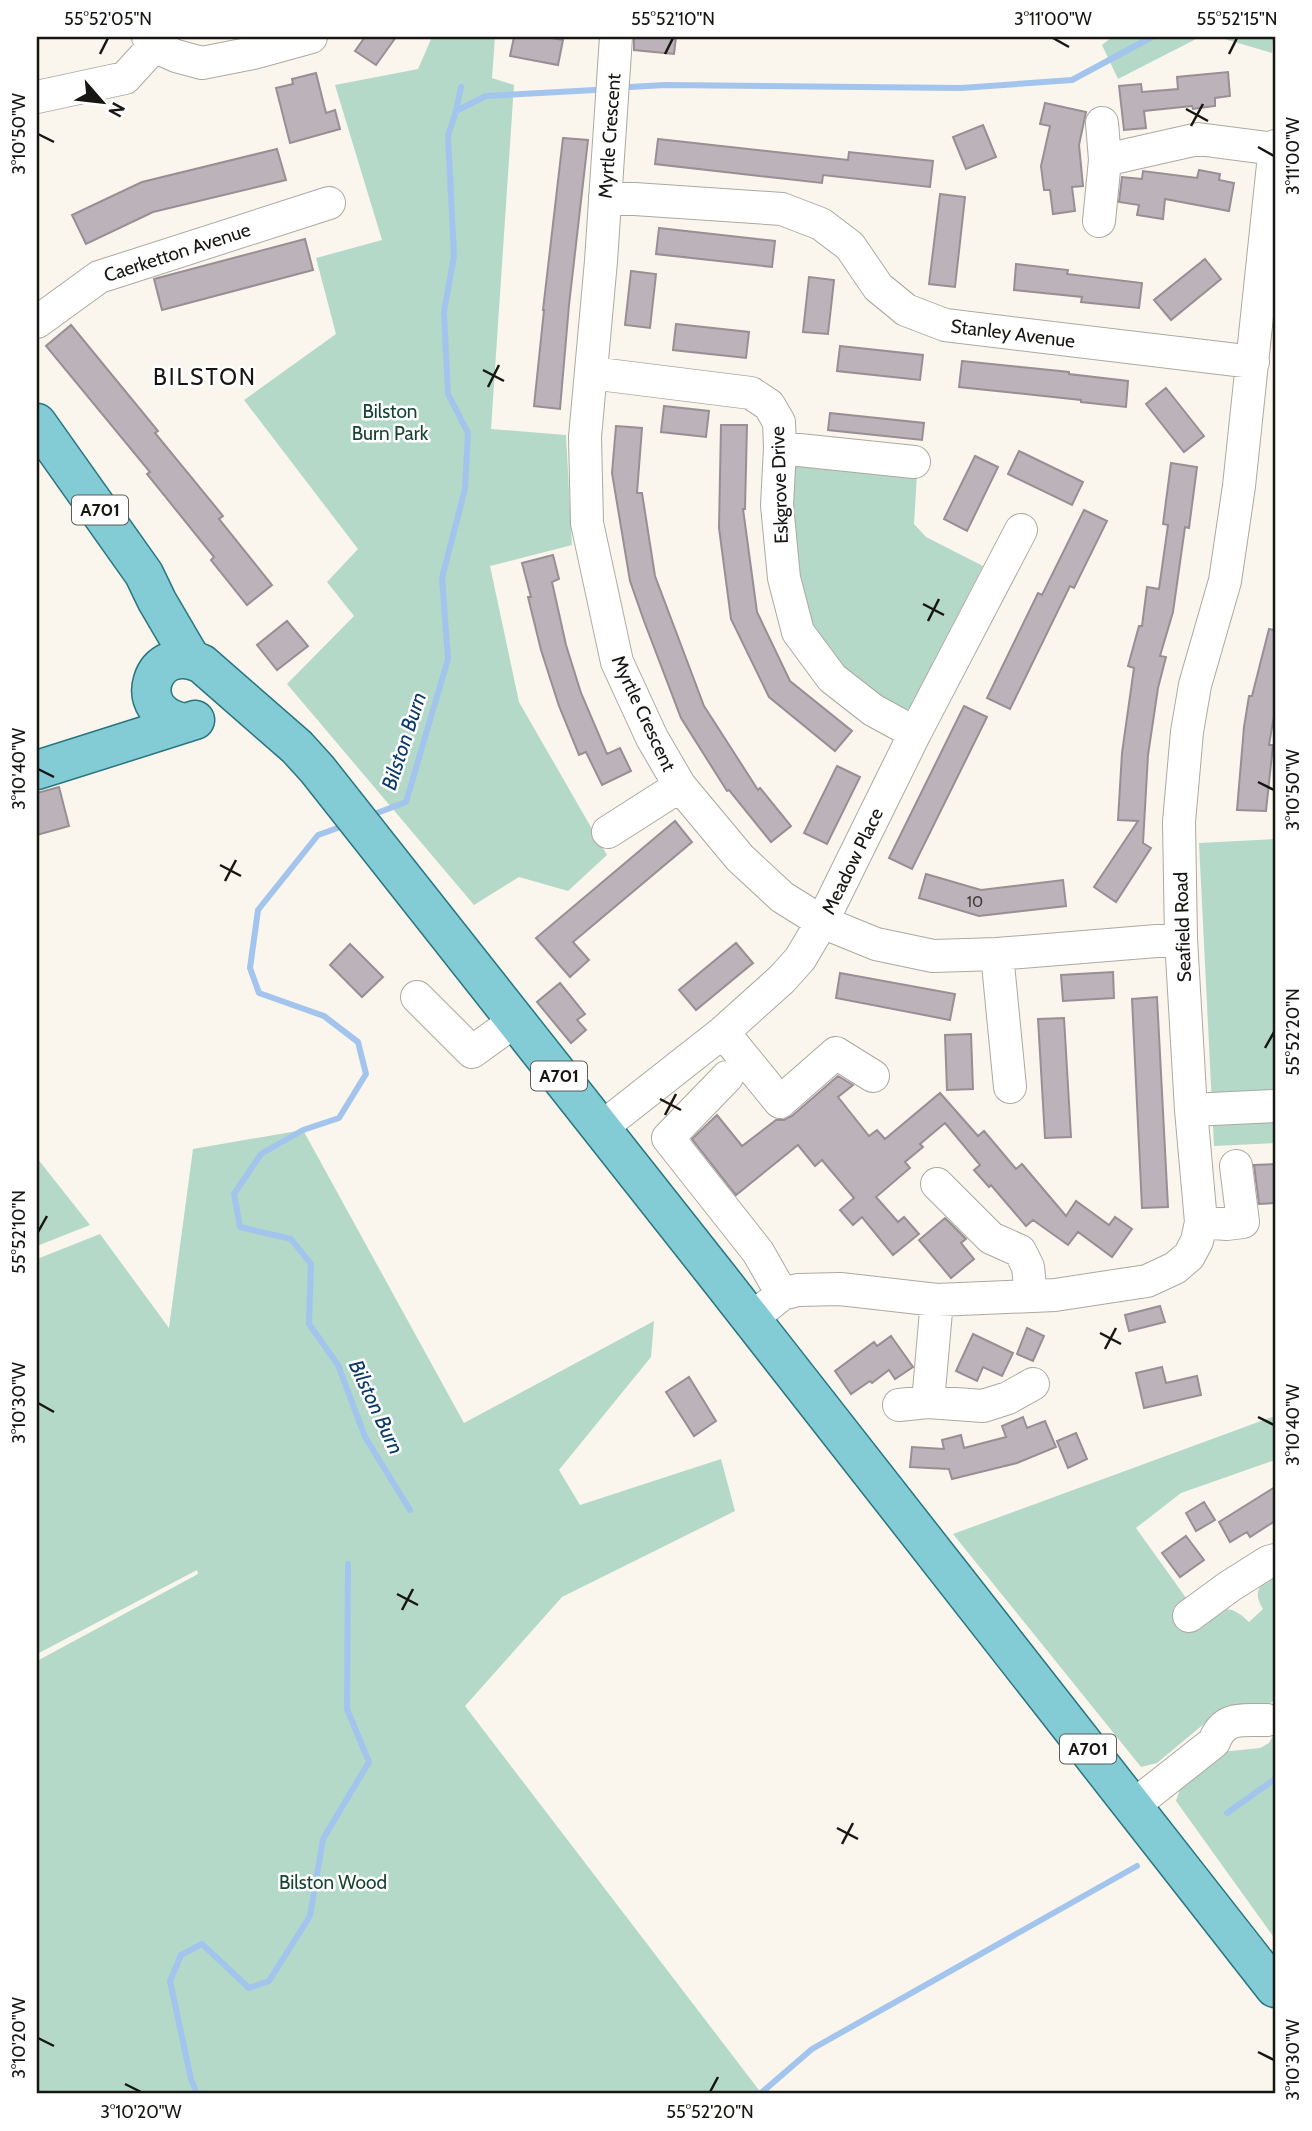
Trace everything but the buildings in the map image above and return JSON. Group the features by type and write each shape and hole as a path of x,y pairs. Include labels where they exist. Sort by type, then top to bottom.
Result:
{"main road":[{"name":"A701","path":"37,423 144,574 157,601 178,675 273,727 317,768 1275,1988"},
{"path":"37,770 196,718 214,701 215,686 178,675"},
{"path":"178,675 159,712 171,721 196,718"},
{"path":"108,746 178,675"},
{"name":"A701","path":"196,718 273,727"}],"street":[{"path":"37,97 125,78 151,41 176,56 202,63 253,53 310,37"},
{"name":"Myrtle Crescent","path":"606,39 605,197 585,437 587,523 602,603 617,662 652,738 680,786 740,858 782,897 821,922 876,944 933,956 997,954 1181,939"},
{"path":"1099,221 1105,160 1102,123"},
{"path":"1105,160 1198,139 1275,147"},
{"name":"Seafield Road","path":"782,1294 798,1290 839,1289 937,1300 1055,1295 1147,1281 1175,1268 1189,1256 1197,1241 1201,1222 1181,939 1179,822 1187,732 1195,685 1224,581 1239,486 1275,147"},
{"name":"Stanley Avenue","path":"605,197 782,209 821,224 850,246 878,287 906,310 945,325 1253,362"},
{"name":"Caerketton Avenue","path":"37,322 99,277 328,203"},
{"name":"Eskgrove Drive","path":"591,373 751,393 769,405 779,422 777,505 784,578 798,632 832,678 873,710 915,733"},
{"path":"780,448 914,462"},
{"name":"Meadow Place","path":"601,1128 723,1032 782,979 800,959 1021,529"},
{"path":"608,832 680,786"},
{"path":"997,954 1010,1087"},
{"path":"417,997 472,1052 515,1021"},
{"path":"723,1032 780,1102 836,1053 873,1076"},
{"path":"727,1077 668,1138 758,1252 782,1294 751,1319"},
{"path":"1191,1110 1275,1106"},
{"path":"1201,1222 1244,1222 1236,1166"},
{"path":"937,1184 991,1238 1020,1251 1028,1267 1031,1296"},
{"path":"937,1300 914,1404 983,1406 1009,1398 1033,1384"},
{"path":"1189,1616 1239,1597 1268,1562 1275,1560"},
{"path":"1133,1806 1214,1742 1240,1742 1257,1738 1271,1717"}],"green space":[{"name":"Bilston Burn Park","path":"432,37 495,37 492,78 514,85 491,429 566,435 572,545 490,566 519,702 607,855 568,891 519,877 474,905 287,684 354,616 327,582 358,549 244,400 336,334 316,258 382,240 335,85 418,69"},
{"path":"1112,37 1200,37 1118,79 1102,45"},
{"path":"1218,37 1273,37 1272,53"},
{"path":"795,460 917,474 914,524 926,537 983,566 924,681 925,693 917,705 903,711 841,671 809,628 792,575 789,470"},
{"path":"1275,839 1275,1143 1214,1146 1199,843"},
{"name":"Bilston Wood","path":"303,1130 464,1423 654,1321 651,1357 559,1470 580,1505 721,1459 735,1511 562,1597 465,1706 762,2094 37,2094 37,1661 198,1574 197,1570 37,1654 37,1259 100,1234 169,1328 193,1149"},
{"path":"37,1158 90,1225 37,1246"},
{"path":"1275,1416 1275,1460 1181,1493 1136,1528 1204,1623 1226,1609 1237,1612 1249,1622 1263,1609 1258,1596 1261,1585 1266,1576 1275,1575 1275,1699 1266,1707 1217,1713 1157,1763 1141,1767 953,1534"},
{"path":"1275,1732 1275,1939 1176,1801 1181,1786 1221,1752 1260,1748 1269,1743"}],"waterway":[{"path":"630,87 665,85 961,88 1072,80 1152,37"},
{"name":"Bilston Burn","path":"369,816 406,802 448,659 442,578 465,489 468,433 448,394 444,312 454,256 448,136 461,87"},
{"path":"456,111 486,96 595,90"},
{"name":"Bilston Burn","path":"346,825 318,835 258,910 250,968 259,993 324,1016 358,1042 366,1074 339,1118 303,1130 261,1154 234,1194 240,1227 291,1239 311,1264 309,1324 338,1365 365,1437 410,1510"},
{"name":"Bilston Burn","path":"197,2094 191,2079 170,1981 181,1955 202,1944 249,1988 269,1981 310,1916 323,1839 369,1762 347,1709 348,1564"},
{"path":"1227,1813 1275,1779"},
{"path":"760,2094 812,2049 1137,1866"}],"district":[{"name":"BILSTON","path":"205,377"}]}
